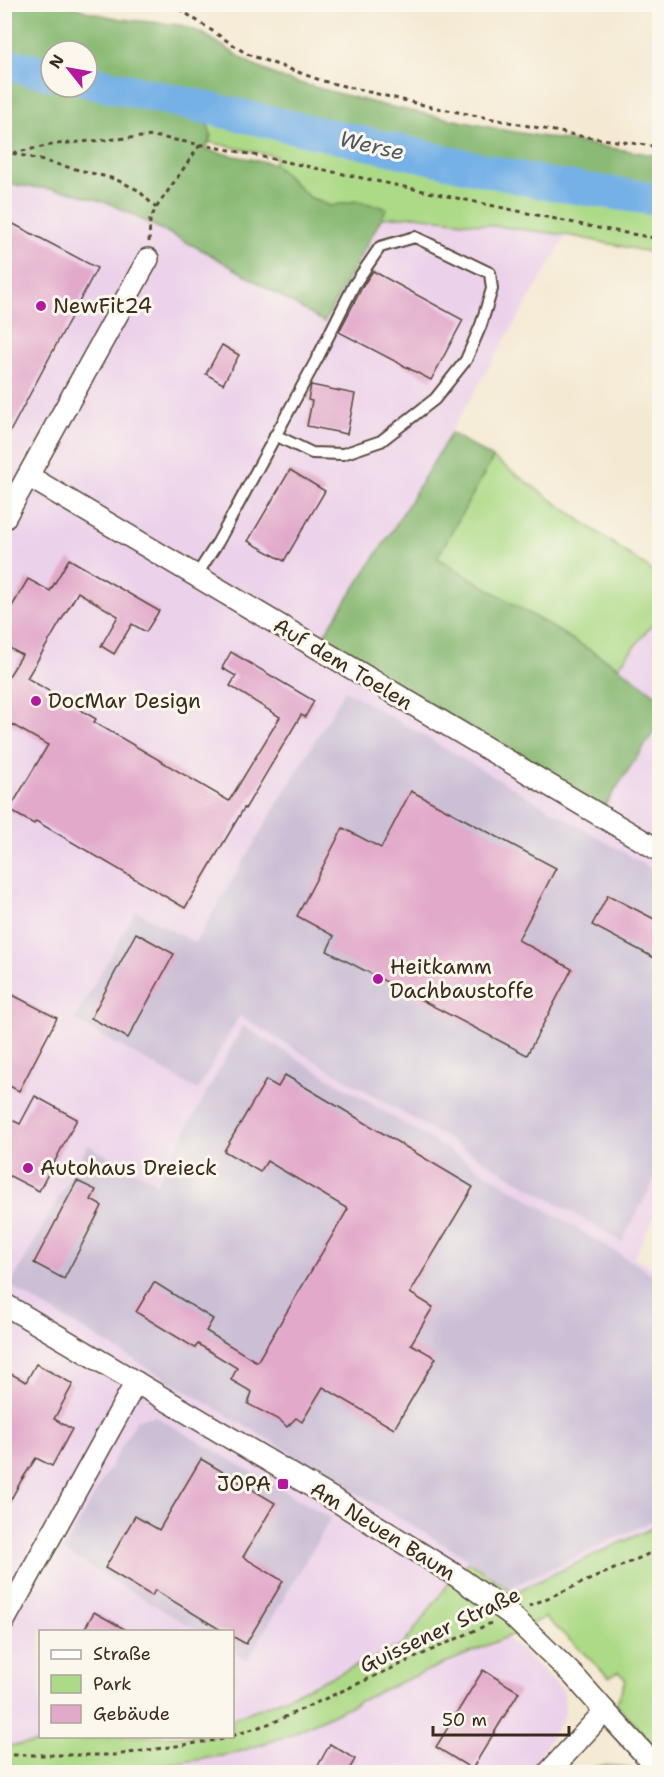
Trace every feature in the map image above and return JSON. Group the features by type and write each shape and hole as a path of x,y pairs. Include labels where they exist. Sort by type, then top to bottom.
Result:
{"street":[{"path":"4,519 148,259"},
{"name":"Auf dem Toelen","path":"27,476 660,851"},
{"name":"Am Neuen Baum","path":"4,1304 340,1503 455,1575 510,1614 574,1676 652,1762"},
{"path":"4,1621 136,1382"},
{"path":"549,1773 605,1711"}],"lane":[{"path":"196,576 218,542 354,285 380,247 415,237 490,273 492,289 481,326 466,360 435,399 381,441 343,454 312,453 275,435"}],"path":[{"path":"172,4 247,54 323,81 432,108 580,136 660,147"},
{"path":"13,153 56,144 153,135 660,239"},
{"path":"148,259 150,220 200,145"},
{"path":"4,151 116,178 138,190 156,208"},
{"name":"Guissener Straße","path":"234,1735 274,1722 510,1614 660,1549"},
{"name":"Guissener Straße","path":"4,1755 115,1755 227,1738"}],"shaded area":[{"path":"5,184 68,191 111,204 206,252 324,322 381,218 416,216 567,235 392,531 320,639 603,808 659,724 659,1207 634,1257 659,1272 659,1525 515,1592 455,1575 403,1645 269,1705 234,1718 234,1630 39,1630 39,1738 104,1738 5,1746"},
{"path":"659,616 659,697 618,667"},
{"name":"Heitkamm Dachbaustoffe","path":"345,690 659,873 659,1171 622,1242 239,1016 198,1090 74,1020 136,911 195,943"},
{"path":"243,1026 659,1278 659,1518 511,1587 450,1548 10,1286 88,1145 157,1183"},
{"path":"155,1416 331,1518 247,1661 234,1653 234,1630 196,1630 63,1551 137,1419"},
{"path":"507,1638 564,1691 565,1714 530,1772 129,1772 233,1754 290,1736 389,1687"}],"green space":[{"path":"5,4 68,5 120,19 181,25 202,33 253,65 284,79 382,105 503,130 659,156 659,187 495,159 209,99 204,115 211,135 206,150 274,164 309,197 330,206 356,201 387,208 324,322 206,252 111,204 68,191 5,184"},
{"path":"204,115 555,194 659,211 659,254 567,235 416,216 381,218 386,208 356,201 331,206 309,197 274,164 276,156 208,142 211,135"},
{"path":"451,433 493,458 437,558 618,667 659,697 659,724 603,808 321,639 392,531"},
{"path":"493,458 659,576 659,616 618,667 437,558"},
{"path":"659,1525 659,1750 616,1704 626,1680 618,1672 609,1677 545,1617 507,1637 389,1687 290,1735 232,1754 125,1772 5,1772 5,1746 94,1738 234,1738 234,1718 269,1705 403,1645 455,1575 469,1562 515,1592"},
{"path":"603,1765 626,1767 639,1772 582,1772"}],"building":[{"name":"NewFit24","path":"4,219 97,268 4,443"},
{"path":"373,271 463,320 431,380 339,332"},
{"path":"222,345 239,355 223,384 206,374"},
{"path":"311,385 355,394 347,434 307,426 312,401 308,400"},
{"path":"290,470 325,491 284,561 248,541"},
{"path":"69,559 159,611 146,632 132,624 114,654 101,646 118,616 78,592 27,678 96,719 94,722 229,801 280,717 230,686 236,676 222,668 231,652 314,701 305,717 301,715 185,908 36,821 34,824 9,810 48,745 4,720 4,684 22,655 4,645 4,620 28,579 50,591"},
{"path":"411,791 556,868 518,940 572,969 527,1055 327,951 334,936 297,916 343,828 381,848"},
{"path":"608,895 660,922 660,961 592,925"},
{"path":"136,933 174,954 128,1038 91,1018"},
{"path":"9,993 57,1018 19,1091 4,1083 4,1001"},
{"path":"285,1075 473,1187 410,1293 433,1307 411,1344 436,1358 394,1429 323,1387 302,1422 296,1418 287,1427 281,1421 248,1404 252,1392 231,1380 237,1368 198,1344 195,1348 136,1312 154,1282 213,1319 206,1331 257,1362 348,1209 267,1161 260,1172 224,1151 266,1080 278,1087"},
{"path":"35,1096 77,1119 39,1191 4,1173 4,1116 20,1124"},
{"path":"77,1181 96,1190 91,1200 102,1206 64,1279 34,1263"},
{"path":"36,1364 73,1384 54,1419 72,1429 52,1466 36,1458 4,1512 4,1370 26,1382"},
{"path":"201,1459 275,1503 243,1557 283,1581 246,1644 234,1637 234,1630 221,1630 155,1590 152,1596 105,1568 135,1516 159,1530"},
{"path":"94,1612 126,1630 84,1630"},
{"path":"483,1670 519,1692 472,1769 436,1747"},
{"path":"330,1744 355,1759 347,1773 314,1773"}],"waterway":[{"name":"Werse","path":"4,64 39,71"},
{"name":"Werse","path":"99,84 543,183 660,200"}],"place":[{"name":"NewFit24","path":"41,306"},
{"name":"DocMar Design","path":"36,701"},
{"name":"Heitkamm Dachbaustoffe","path":"378,979"},
{"name":"Autohaus Dreieck","path":"28,1168"},
{"name":"JOPA","path":"283,1484"}]}
